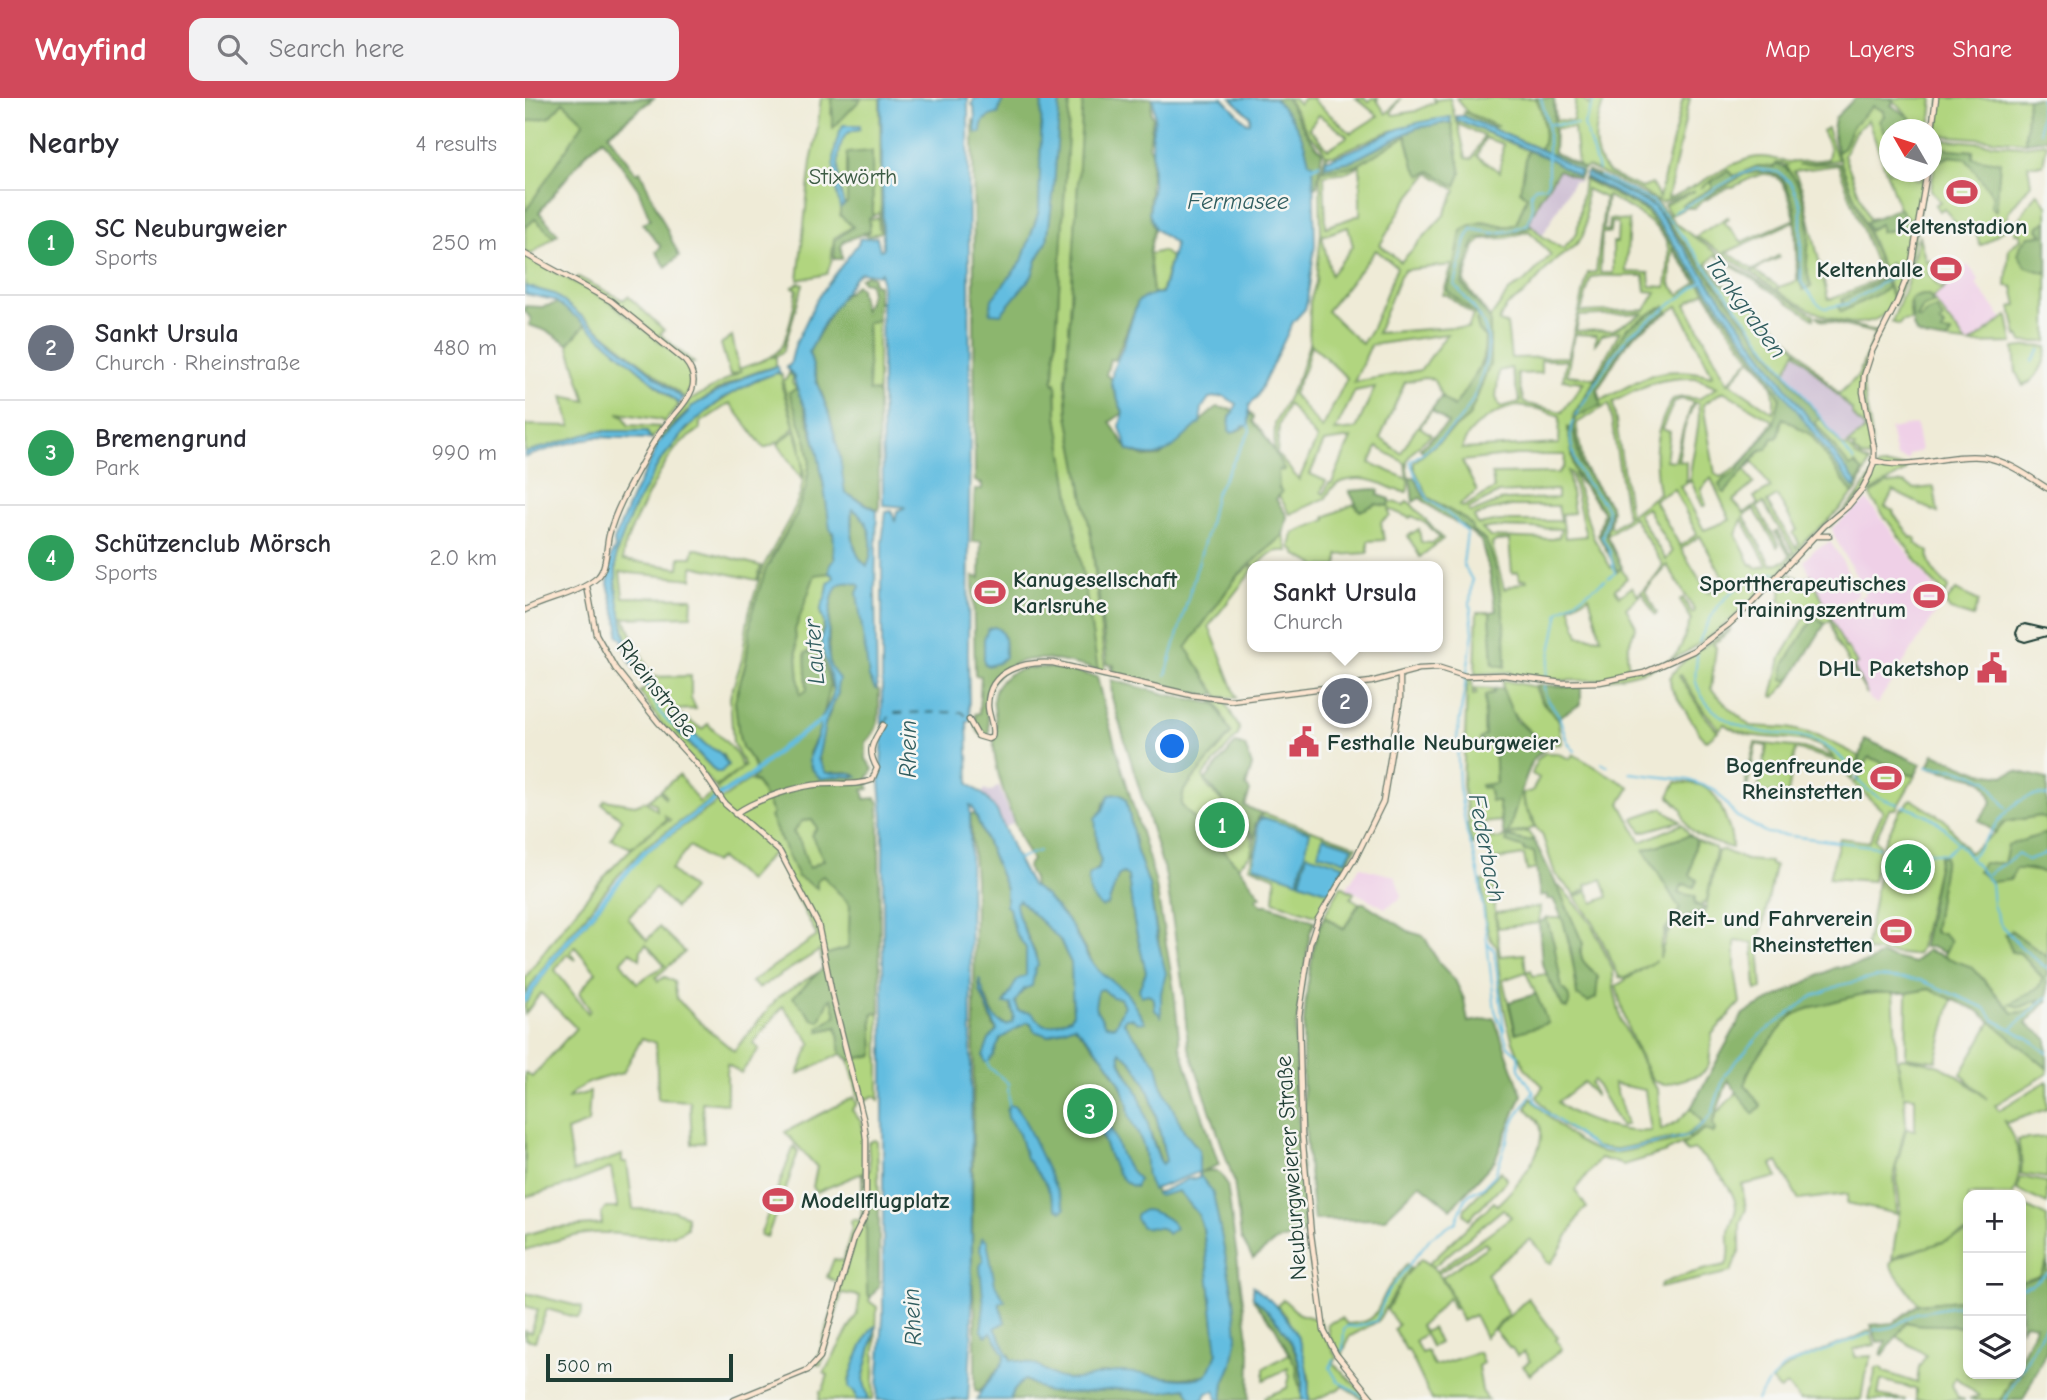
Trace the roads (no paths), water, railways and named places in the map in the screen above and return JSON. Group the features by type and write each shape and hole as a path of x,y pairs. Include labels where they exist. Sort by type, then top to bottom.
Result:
{"main road":[{"path":"1933,119 1935,98"},
{"path":"1870,474 1873,435 1863,391 1866,367 1909,274 1925,182"},
{"path":"525,254 611,301 682,357 694,376 692,391 652,445 612,526 601,572 587,586 525,610"},
{"path":"1873,460 1897,465 1985,457 2018,470 2047,488"},
{"path":"1842,510 1860,487 1873,460"},
{"path":"969,720 978,736 988,739 992,737 988,708 991,690 1002,675 1024,664 1053,663 1191,695 1231,700 1371,682 1419,669 1440,668 1467,676 1506,675 1546,682 1587,683 1627,678 1668,664 1703,645 1738,617 1857,496 1874,467 1885,463"},
{"path":"1815,536 1829,536"},
{"name":"Rheinstraße","path":"587,586 596,634 610,660 659,723 701,769 722,801 780,852 818,924 832,994 864,1122 866,1209 854,1238 818,1361 808,1370 734,1400"},
{"name":"Neuburgweierer Straße","path":"1373,1400 1336,1354 1326,1337 1311,1234 1302,1133 1299,1025 1310,944 1318,919 1384,803 1400,699 1399,674"},
{"path":"735,814 795,788 869,782 877,772 871,750 883,725"}],"water":[{"name":"Rhein","path":"881,98 968,98 969,784 985,796 997,811 1031,885 1046,896 1071,925 1087,956 1099,971 1126,992 1145,1022 1139,1023 1126,1018 1123,1022 1157,1065 1162,1087 1184,1131 1199,1150 1199,1172 1152,1190 1144,1148 1130,1118 1123,1090 1105,1060 1074,1025 1048,1036 1034,1031 1031,1023 1027,1022 1000,1039 993,1056 985,1062 983,1056 989,1040 997,1030 980,991 979,978 995,1018 1006,1025 1012,1023 1014,1016 1011,1004 1004,1004 1017,980 1026,975 1026,948 1015,932 1009,908 1006,906 1006,889 970,805 972,1327 968,1400 877,1400 883,1318 883,816 880,782 885,726 882,724 882,542 886,512 892,511 895,522 897,511 906,507 883,505 881,271 879,275 861,272 855,277 825,321 809,352 840,457 845,493 877,510 877,689 869,677 857,593 860,586 851,583 838,585 831,604 828,637 830,665 839,679 838,693 826,720 818,759 826,773 851,773 857,777 821,779 809,763 822,717 833,696 833,685 822,647 824,622 821,611 828,584 834,578 829,573 830,565 835,559 833,532 830,529 814,434 794,376 786,367 790,365 795,345 817,299 859,239 877,237 880,250 883,249","holes":["852,509 864,519 870,534 871,550 867,566 858,555 852,532","1019,900 1060,940 1071,963 1071,1018 1045,1025 1032,1013 1019,1011 1015,1002 1024,989 1032,986 1038,965 1019,918 1016,903","1103,989 1112,997 1120,998 1124,1005 1115,1026 1105,1025 1096,1009 1098,990","1120,1052 1131,1061 1147,1087 1157,1117 1166,1161 1162,1164 1154,1147 1141,1100"]},
{"path":"974,98 1003,98 998,114 985,119 981,132 976,134 972,105"},
{"path":"1042,98 1060,98 1054,188 1047,241 1032,276 1001,314 990,313 992,299 1022,261 1039,211"},
{"name":"Fermasee","path":"1153,98 1223,98 1247,123 1250,122 1250,116 1231,98 1274,98 1297,127 1309,162 1313,164 1315,245 1305,309 1293,322 1257,397 1249,406 1249,426 1232,433 1229,430 1230,418 1237,404 1223,396 1209,398 1202,408 1200,423 1175,446 1160,454 1151,455 1128,450 1120,427 1123,412 1111,383 1113,369 1138,301 1162,293 1175,244 1155,229 1149,213 1153,185"},
{"path":"1457,116 1463,116 1552,155 1580,171 1578,176 1550,159 1457,121"},
{"path":"1450,117 1451,122 1416,128 1352,161 1325,166 1326,160 1348,153 1396,130"},
{"path":"843,125 860,125 860,129 846,134 839,151 839,180 844,205 840,208 834,155"},
{"path":"1587,173 1653,206 1857,484 1854,488 1648,209 1585,177"},
{"path":"525,286 554,294 683,399 679,404 554,300 525,294"},
{"path":"777,366 780,373 757,380 723,398 688,427 660,461 632,512 616,554 616,588 625,635 649,686 646,687 618,635 619,627 608,584 614,541 657,444 691,407 747,376"},
{"path":"597,431 646,431 651,439 596,437 525,457 525,453"},
{"path":"994,627 1003,635 1005,657 988,666 984,663 984,639 988,629"},
{"path":"673,726 693,733 707,746 719,752 728,765 721,772 716,772"},
{"path":"1120,794 1126,799 1137,852 1149,885 1157,938 1166,973 1161,993 1161,1016 1155,1010 1154,999 1148,994 1141,996 1139,989 1146,972 1134,922 1128,876 1123,873 1118,876 1108,905 1102,907 1089,889 1089,875 1098,869 1101,861 1095,818 1103,810 1109,795"},
{"path":"1265,818 1310,832 1298,881 1253,865 1259,838 1257,826 1260,819"},
{"path":"1323,837 1353,847 1346,861 1318,853"},
{"path":"1307,854 1344,865 1329,892 1300,882"},
{"path":"1085,1083 1123,1158 1139,1179 1135,1187 1121,1178 1116,1171 1099,1130 1079,1095 1079,1085"},
{"path":"1009,1105 1014,1105 1024,1119 1065,1208 1062,1211 1056,1208 1046,1184 1026,1158 1019,1134 1008,1118"},
{"path":"1199,1174 1213,1193 1234,1300 1237,1337 1222,1400 1217,1400 1215,1391 1207,1393 1204,1400 1193,1400 1185,1388 1160,1392 1118,1389 1077,1393 1047,1392 1024,1379 1012,1393 1010,1400 977,1400 1005,1355 991,1332 986,1336 981,1331 984,1306 980,1267 983,1259 980,1249 982,1237 987,1241 995,1284 1005,1301 999,1303 1005,1322 995,1328 1011,1360 1031,1364 1056,1377 1068,1379 1119,1372 1184,1379 1205,1376 1217,1352 1203,1228 1198,1214 1179,1191 1159,1196 1156,1194 1188,1179 1199,1178"},
{"path":"1144,1210 1171,1221 1176,1228 1168,1234 1161,1228 1142,1227 1136,1215"},
{"path":"1253,1286 1279,1310 1297,1336 1306,1365 1309,1400 1302,1400 1302,1372 1295,1350 1277,1321 1253,1297"},
{"path":"876,1326 863,1379 869,1400 857,1400 855,1392 849,1388 851,1374 866,1339"}],"waterway":[{"name":"Federbach","path":"1541,98 1548,124 1548,182 1545,186 1535,187 1531,192 1532,211 1528,224 1510,231 1493,233 1472,229 1466,239 1455,285 1478,315 1487,335 1487,354 1481,378 1472,401 1461,418 1411,461 1428,499 1467,532 1463,564 1472,580 1470,603 1473,633 1457,738 1459,786 1467,834 1480,881 1495,1010 1508,1046 1518,1055 1519,1069 1533,1091 1535,1101 1596,1148 1616,1151 1685,1137 1704,1123 1712,1113 1725,1074 1760,1035 1813,996 1841,985 1877,977 1920,980 1985,1008 1994,1020 2028,1038 2047,1053"},
{"path":"1586,131 1584,124 1595,98"},
{"path":"2040,132 2041,98"},
{"path":"1550,124 1574,124"},
{"path":"1587,133 1598,170"},
{"name":"Tankgraben","path":"1313,167 1319,164"},
{"path":"1673,213 1739,175 1756,169 1778,172 1791,183 1801,205 1801,282 1818,304 1825,308 1847,304 1885,281"},
{"path":"1599,176 1652,201 1672,223"},
{"path":"1674,225 1841,444"},
{"path":"1887,280 1902,272"},
{"path":"1575,416 1630,334 1702,282"},
{"path":"2032,362 2040,350"},
{"path":"1573,421 1571,442 1577,466 1607,510 1602,537 1609,550 1615,573 1608,578"},
{"path":"1166,675 1208,529 1215,495 1250,431 1249,426"},
{"path":"1843,447 1854,461"},
{"path":"1699,642 1711,617 1727,596 1748,582 1776,573"},
{"path":"1546,676 1559,612 1605,580"},
{"path":"1697,655 1695,676 1700,693 1724,718 1757,731 1811,739 1840,756 1853,772"},
{"path":"647,687 660,713 673,726"},
{"path":"1544,687 1547,699 1559,716 1566,739 1575,751"},
{"name":"Lauter","path":"525,1000 552,960 644,852 824,719"},
{"path":"1602,763 1608,766"},
{"path":"1926,767 1957,769 1987,780 2006,808"},
{"path":"1630,773 1688,780 1714,789 1736,816 1767,833 1878,847"},
{"path":"1856,778 1875,795 1898,804"},
{"path":"1971,857 2012,807 2023,799 2047,796"},
{"path":"1903,806 1933,819 1957,842"},
{"path":"1884,847 1946,854 1958,843 1991,883 1993,905 2001,925 2047,969"},
{"path":"1017,859 1039,851"},
{"path":"1988,874 2018,854 2027,860 2047,853"},
{"path":"1487,942 1494,950 1504,1031"},
{"path":"2011,1029 2047,997"},
{"path":"987,1059 989,1067 1008,1083 1009,1105"},
{"path":"1340,1353 1343,1349 1344,1329 1376,1321 1387,1293 1431,1237 1456,1222 1465,1199 1495,1175 1514,1121 1532,1093"},
{"path":"2026,1286 2047,1273"},
{"path":"1874,1330 1893,1327 1916,1313 1963,1305"},
{"path":"2026,1362 2047,1323"},
{"path":"1770,1381 1785,1366 1871,1333"},
{"path":"1334,1359 1330,1368 1337,1380 1368,1400"},
{"path":"2005,1400 2016,1379"},
{"path":"1757,1400 1768,1383"}],"tram line":[{"path":"2047,629 2025,624 2019,626 2016,633 2019,640 2025,642 2047,636"}],"place":[{"name":"Keltenstadion","path":"1962,192"},
{"name":"Keltenhalle","path":"1946,269"},
{"name":"Kanugesellschaft Karlsruhe","path":"990,592"},
{"name":"Sporttherapeutisches Trainingszentrum","path":"1929,596"},
{"name":"DHL Paketshop","path":"1992,668"},
{"name":"Sankt Ursula","path":"1345,701"},
{"name":"Festhalle Neuburgweier","path":"1304,742"},
{"name":"Bogenfreunde Rheinstetten","path":"1886,778"},
{"name":"SC Neuburgweier","path":"1222,825"},
{"name":"Schützenclub Mörsch","path":"1908,867"},
{"name":"Reit- und Fahrverein Rheinstetten","path":"1896,931"},
{"name":"Bremengrund","path":"1090,1111"},
{"name":"Modellflugplatz","path":"778,1200"}],"park label":[{"name":"Stixwörth","path":"853,176"}]}
